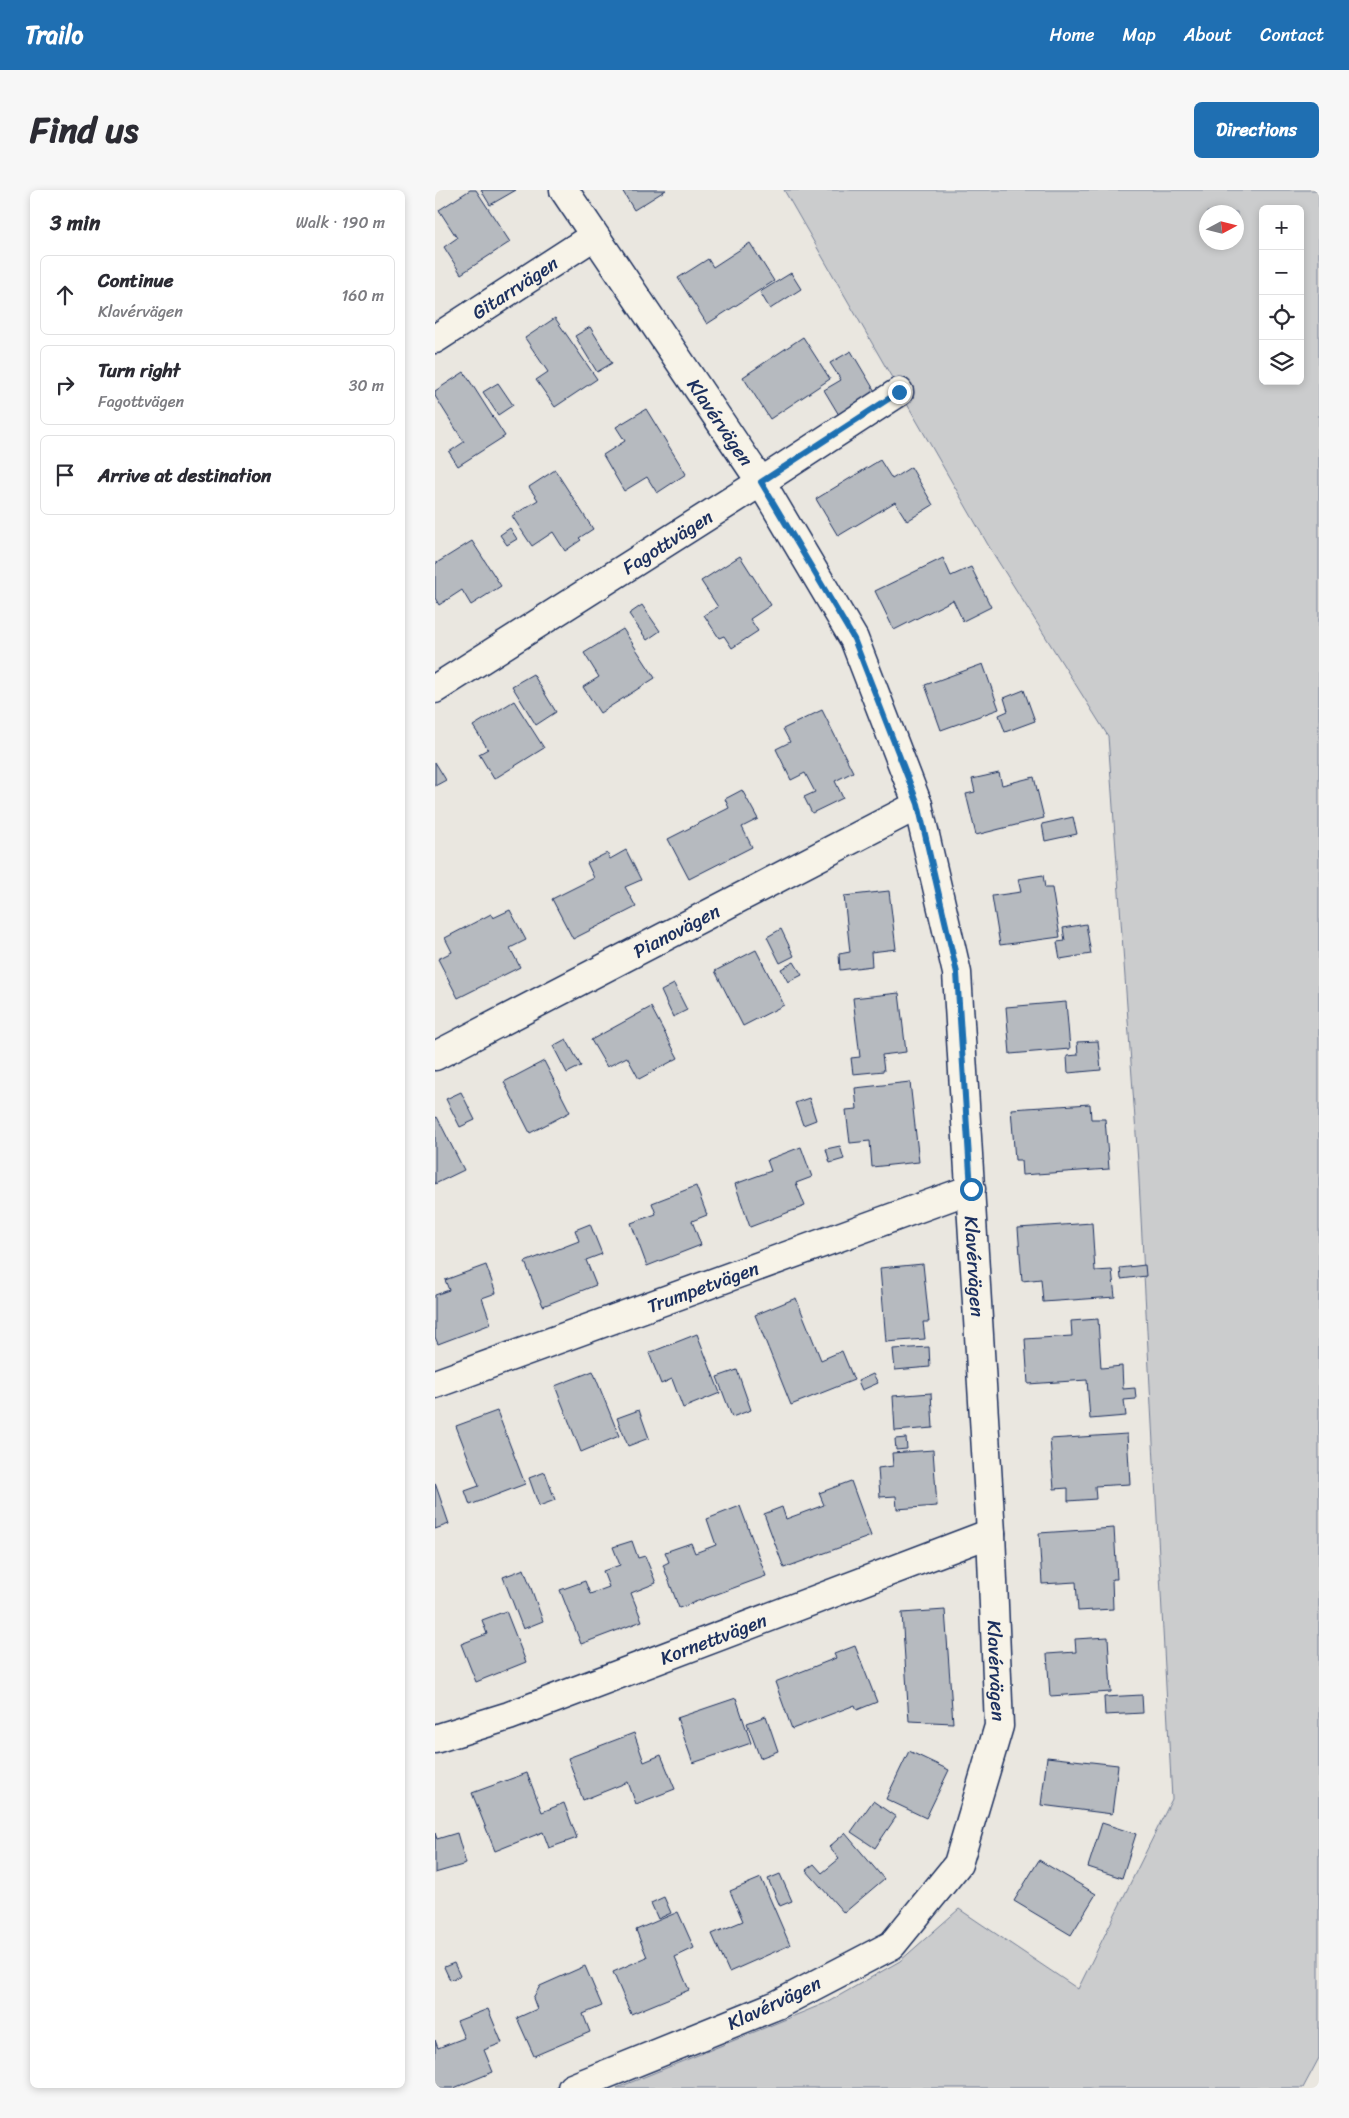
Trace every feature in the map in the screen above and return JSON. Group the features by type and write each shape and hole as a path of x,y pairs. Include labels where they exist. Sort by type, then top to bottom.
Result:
{"street":[{"name":"Klavérvägen","path":"564,190 593,236 761,482 854,639 918,804 957,973 991,1533 999,1726 958,1864 891,1945 777,2005 572,2088"},
{"name":"Gitarrvägen","path":"435,339 593,236"},
{"name":"Fagottvägen","path":"435,689 899,392"},
{"name":"Pianovägen","path":"435,1056 918,804"},
{"name":"Trumpetvägen","path":"435,1384 971,1189"},
{"name":"Kornettvägen","path":"435,1739 509,1716 991,1533"}],"shaded area":[{"path":"784,190 1319,190 1319,2058 1303,2088 617,2088 828,2002 900,1961 959,1909 1078,1989 1172,1799 1138,1162 1108,736 991,550"}],"building":[{"path":"470,190 476,190 510,242 461,274 444,247 457,238 439,210"},
{"path":"481,190 516,190 490,205"},
{"path":"622,190 666,190 634,210"},
{"path":"750,243 774,281 707,324 678,278 708,259 713,267"},
{"path":"791,273 801,289 770,309 760,292"},
{"path":"555,318 597,379 555,407 536,380 548,372 525,338"},
{"path":"590,327 612,363 597,372 575,336"},
{"path":"803,337 830,379 770,419 743,377"},
{"path":"851,351 876,393 839,415 824,390 841,380 830,363"},
{"path":"464,372 505,436 458,466 449,452 464,442 435,396 435,391"},
{"path":"498,383 513,405 498,415 483,392"},
{"path":"646,409 686,474 657,493 647,477 624,491 603,455 625,441 616,427"},
{"path":"880,460 892,479 911,467 933,505 907,521 895,502 838,536 816,499"},
{"path":"555,470 593,529 579,538 581,540 565,551 553,532 532,546 512,516 538,500 529,487"},
{"path":"510,528 517,539 507,545 500,535"},
{"path":"472,541 501,586 471,605 462,590 439,605 435,598 435,564"},
{"path":"740,556 771,605 750,619 758,631 732,648 724,636 719,638 704,615 718,607 701,581"},
{"path":"943,558 951,576 971,567 991,607 963,621 953,600 894,630 875,591"},
{"path":"642,605 660,631 647,640 629,614"},
{"path":"623,629 655,678 600,713 583,687 599,677 584,653"},
{"path":"983,664 999,709 941,730 925,685"},
{"path":"533,674 556,712 536,725 512,686"},
{"path":"1024,690 1035,721 1005,732 999,715 1008,711 1004,698"},
{"path":"514,701 544,748 494,779 479,754 488,749 473,726"},
{"path":"822,710 853,772 835,781 843,798 812,813 804,797 815,792 805,773 791,780 776,749 790,742 783,729"},
{"path":"435,762 446,780 435,786"},
{"path":"999,773 1002,785 1034,777 1044,818 976,835 966,794 975,792 972,779"},
{"path":"742,790 758,819 742,827 752,847 689,879 668,839 729,808 725,799"},
{"path":"1073,817 1077,834 1045,841 1042,824"},
{"path":"626,850 641,880 625,887 636,907 573,939 552,899 594,878 587,863 607,853 610,859"},
{"path":"1043,875 1045,888 1052,888 1060,937 1000,945 992,896 1021,892 1018,879"},
{"path":"889,891 896,949 871,952 872,966 840,970 839,954 850,952 844,896"},
{"path":"510,910 526,940 510,948 520,967 458,998 438,959 452,952 445,938 491,914 493,918"},
{"path":"1086,924 1091,954 1060,959 1057,942 1065,941 1063,928"},
{"path":"781,929 794,956 780,963 767,937"},
{"path":"756,950 784,1005 743,1026 715,971"},
{"path":"794,962 802,975 788,982 781,969"},
{"path":"674,984 687,1010 673,1017 661,991"},
{"path":"899,993 906,1052 882,1055 884,1071 853,1074 851,1058 860,1057 853,998"},
{"path":"1066,1002 1070,1049 1010,1054 1006,1007"},
{"path":"651,1007 678,1058 639,1079 627,1057 607,1067 591,1040"},
{"path":"566,1039 581,1066 567,1073 553,1046"},
{"path":"1098,1041 1101,1070 1068,1073 1067,1056 1078,1055 1077,1042"},
{"path":"544,1061 570,1112 530,1133 504,1082"},
{"path":"910,1082 919,1162 872,1167 870,1141 850,1143 846,1110 857,1109 855,1088"},
{"path":"461,1092 475,1120 460,1127 446,1099"},
{"path":"809,1098 816,1120 803,1125 795,1103"},
{"path":"1090,1104 1091,1119 1105,1119 1109,1169 1022,1175 1021,1160 1015,1160 1011,1109"},
{"path":"437,1117 464,1170 435,1184 435,1118"},
{"path":"840,1146 844,1159 830,1163 826,1149"},
{"path":"801,1147 812,1177 796,1183 805,1206 750,1227 735,1184 771,1171 767,1160"},
{"path":"696,1186 707,1215 692,1221 701,1245 647,1266 631,1223 656,1214 652,1203"},
{"path":"1092,1223 1095,1271 1112,1270 1115,1297 1043,1302 1041,1279 1022,1281 1018,1228"},
{"path":"590,1224 602,1254 586,1260 596,1285 543,1306 525,1262 579,1241 575,1230"},
{"path":"923,1264 929,1322 923,1322 925,1339 886,1342 880,1268"},
{"path":"486,1265 496,1293 482,1298 491,1324 438,1344 435,1337 435,1295 449,1290 445,1280"},
{"path":"1145,1265 1146,1276 1121,1279 1120,1268"},
{"path":"796,1298 821,1360 842,1351 854,1380 791,1405 755,1315"},
{"path":"1098,1319 1101,1368 1122,1366 1123,1389 1135,1388 1136,1399 1124,1400 1126,1416 1090,1419 1087,1380 1028,1384 1025,1339 1072,1336 1071,1321"},
{"path":"697,1334 720,1393 683,1408 672,1379 661,1384 649,1353"},
{"path":"929,1347 930,1367 895,1370 893,1349"},
{"path":"737,1370 751,1410 732,1417 717,1377"},
{"path":"593,1371 619,1436 581,1452 555,1386"},
{"path":"873,1374 878,1383 862,1390 858,1381"},
{"path":"931,1393 933,1428 895,1431 893,1396"},
{"path":"639,1410 649,1438 628,1446 617,1418"},
{"path":"497,1411 525,1484 470,1505 465,1491 479,1486 456,1426"},
{"path":"1127,1434 1130,1484 1095,1486 1096,1499 1068,1501 1068,1488 1054,1489 1050,1439"},
{"path":"906,1438 907,1449 896,1450 895,1439"},
{"path":"933,1450 937,1506 897,1509 896,1496 880,1497 878,1468 893,1466 892,1453"},
{"path":"545,1472 555,1500 539,1506 529,1478"},
{"path":"851,1481 871,1536 784,1568 764,1514 782,1507 786,1519 824,1505 819,1493"},
{"path":"435,1483 449,1524 435,1529"},
{"path":"740,1506 766,1576 679,1608 663,1565 669,1562 665,1552 691,1543 695,1553 716,1545 707,1519"},
{"path":"1114,1528 1117,1579 1112,1579 1113,1609 1078,1611 1076,1582 1042,1584 1039,1533"},
{"path":"632,1541 638,1558 645,1556 656,1583 631,1593 642,1621 581,1644 560,1590 585,1581 590,1594 609,1587 603,1571 620,1565 613,1547"},
{"path":"524,1569 543,1621 523,1629 503,1577"},
{"path":"945,1610 953,1723 909,1721 902,1613"},
{"path":"506,1611 526,1662 476,1682 461,1644 487,1634 482,1620"},
{"path":"1108,1637 1111,1692 1050,1696 1047,1654 1076,1652 1075,1639"},
{"path":"855,1646 877,1702 857,1710 855,1705 792,1729 775,1682 836,1658 834,1654"},
{"path":"1142,1695 1143,1713 1105,1715 1104,1697"},
{"path":"736,1698 751,1743 693,1763 677,1718"},
{"path":"766,1716 778,1751 760,1758 747,1723"},
{"path":"634,1733 644,1762 661,1755 675,1789 636,1804 628,1782 583,1800 568,1758"},
{"path":"909,1751 949,1770 926,1818 886,1799"},
{"path":"1047,1757 1118,1765 1112,1814 1041,1805"},
{"path":"527,1773 542,1812 564,1803 577,1838 549,1848 543,1832 495,1851 472,1793"},
{"path":"873,1801 896,1817 875,1848 851,1832"},
{"path":"1102,1823 1136,1834 1122,1878 1088,1867"},
{"path":"435,1833 437,1839 457,1833 466,1864 435,1873"},
{"path":"845,1833 884,1879 844,1913 806,1870 814,1864 822,1873 839,1859 829,1847"},
{"path":"1039,1860 1096,1894 1071,1935 1014,1901"},
{"path":"780,1874 792,1901 780,1906 768,1879"},
{"path":"761,1878 790,1945 729,1972 712,1934 743,1921 730,1891"},
{"path":"664,1897 671,1913 658,1919 651,1903"},
{"path":"678,1912 694,1948 675,1957 689,1990 631,2014 613,1972 647,1957 636,1930"},
{"path":"454,1963 460,1976 450,1980 444,1967"},
{"path":"585,1966 602,2006 583,2014 590,2032 534,2056 517,2018 537,2009 533,1998 540,1986"},
{"path":"488,2009 502,2043 484,2050 493,2072 454,2088 435,2088 435,2040 438,2048 464,2038 457,2021"}],"route":[{"path":"899,392 761,482 854,639 918,804 957,973 971,1189"}]}
